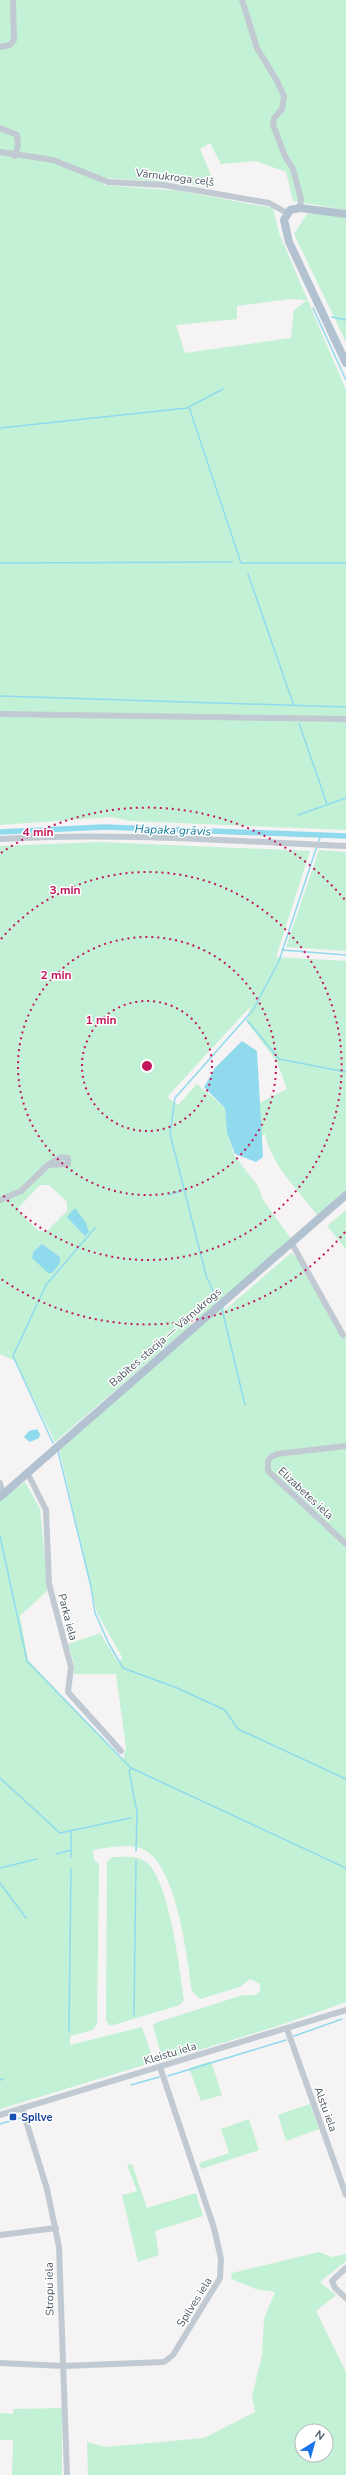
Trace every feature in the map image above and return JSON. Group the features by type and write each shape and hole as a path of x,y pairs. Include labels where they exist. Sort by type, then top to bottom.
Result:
{"main road":[{"path":"346,214 327,210 300,208 287,212 284,220 289,242 346,363"},
{"name":"Babītes stacija — Vārnukrogs","path":"1,1496 346,1195"}],"street":[{"path":"0,47 10,45 14,40 13,0"},
{"path":"242,0 257,48 278,81 284,96 282,109 274,118 273,125 286,156 294,168 301,199 300,208"},
{"path":"0,128 17,135 18,145 15,156"},
{"name":"Vārnukroga ceļš","path":"0,152 15,156 53,160 108,182 193,189 269,203 287,212"},
{"path":"0,714 346,719"},
{"path":"0,839 145,836 346,846"},
{"path":"0,1200 21,1191 48,1166"},
{"path":"291,1242 343,1335"},
{"name":"Elizabetes iela","path":"346,1446 277,1454 271,1457 266,1466 268,1471 346,1544"},
{"name":"Parka iela","path":"27,1472 46,1510 49,1584 71,1667 68,1692 122,1751"},
{"path":"0,1484 1,1496"},
{"name":"Kleistu iela","path":"0,2115 346,2010"},
{"name":"Alstu iela","path":"287,2029 344,2183 346,2195"},
{"name":"Spilves iela","path":"0,2362 64,2366 158,2363 168,2360 177,2350 220,2278 221,2259 214,2228 160,2067"},
{"name":"Stropu iela","path":"22,2108 56,2228 64,2366 68,2475"},
{"path":"0,2235 56,2228"},
{"path":"346,2268 332,2281 335,2288 346,2298"}],"green space":[{"path":"0,0 346,0 346,210 293,201 286,172 256,161 221,164 210,143 200,149 213,180 208,187 181,183 104,178 103,185 180,191 273,208 279,233 346,390 346,830 131,821 111,817 0,825","holes":["290,299 307,300 294,310 291,338 185,353 176,325 237,319 237,306"]},
{"path":"307,214 327,214 346,217 346,342 294,234"},
{"path":"100,842 310,851 276,957 346,961 346,1190 317,1215 279,1167 268,1145 265,1134 261,1136 259,1103 287,1089 277,1062 247,1022 250,1007 167,1097 178,1105 197,1084 225,1108 227,1133 234,1155 258,1186 263,1200 292,1240 221,1300 225,1310 291,1253 297,1258 342,1338 346,1337 346,2002 281,2025 163,2061 153,2026 155,2023 243,1995 256,1995 260,1991 260,1984 250,1979 240,1987 200,1999 192,1991 183,1932 177,1908 170,1886 161,1867 150,1854 136,1847 120,1846 93,1850 94,1860 99,1864 97,2023 93,2030 70,2036 70,2045 142,2027 154,2062 0,2109 0,1491 2,1498 25,1482 40,1509 48,1590 20,1616 28,1660 123,1761 126,1748 116,1674 74,1674 74,1664 68,1644 100,1633 119,1664 122,1657 97,1613 59,1448 205,1315 191,1321 190,1326 55,1442 15,1361 0,1354 0,846","holes":["40,1185 49,1185 67,1202 67,1211 47,1231 39,1231 20,1213 19,1207"]},
{"path":"319,850 346,852 346,951 286,947"},
{"path":"346,1210 346,1249 327,1226"},
{"path":"112,1857 137,1858 145,1861 153,1870 161,1885 172,1926 184,2000 180,2005 110,2026 106,2021 107,1862"},
{"path":"211,2061 222,2095 201,2101 189,2068"},
{"path":"310,2104 319,2129 286,2141 278,2115"},
{"path":"249,2119 259,2150 201,2169 199,2163 229,2153 221,2129"},
{"path":"132,2164 147,2208 196,2193 203,2216 155,2231 159,2255 138,2262 122,2195 137,2191 127,2165"},
{"path":"319,2252 331,2257 346,2254 346,2261 320,2282 336,2295 316,2311 346,2372 346,2475 88,2475 87,2442 106,2447 204,2438 255,2412 252,2397 262,2355 264,2319 275,2292 256,2289 231,2279 232,2273"},
{"path":"62,2408 62,2475 12,2475 13,2440 0,2440 0,2413 13,2414 13,2409"}],"water":[{"path":"242,1041 257,1051 263,1157 256,1162 235,1154 227,1133 225,1108 204,1087 215,1068"},
{"path":"75,1208 86,1223 89,1232 85,1236 67,1217"},
{"path":"42,1244 60,1257 60,1263 52,1273 48,1273 32,1258 33,1252"},
{"path":"37,1429 40,1434 39,1438 30,1442 24,1437 29,1431"}],"waterway":[{"path":"313,308 346,380"},
{"path":"332,317 346,320"},
{"path":"0,428 187,408 223,389"},
{"path":"189,407 241,563 346,563"},
{"path":"0,563 232,562"},
{"path":"248,574 294,706"},
{"path":"0,696 346,707"},
{"path":"299,723 327,804"},
{"path":"298,815 346,798"},
{"name":"Hapaka grāvis","path":"0,832 104,827 346,836"},
{"name":"Hapaka grāvis","path":"318,843 321,835"},
{"path":"217,1301 206,1275 170,1134 175,1098 253,1010 279,961 317,846"},
{"path":"282,950 346,955"},
{"path":"247,1020 279,1059 346,1072"},
{"path":"169,1195 183,1190"},
{"path":"53,1443 13,1356 46,1285 95,1228"},
{"path":"222,1309 245,1405"},
{"path":"58,1451 91,1587 95,1613 109,1644 123,1668 177,1688 225,1710 238,1729 346,1779"},
{"path":"0,1536 27,1661 131,1768 346,1868"},
{"path":"131,1768 129,1771 137,1812 136,1851"},
{"path":"0,1778 60,1833 131,1818"},
{"path":"56,1854 71,1850 71,1831"},
{"path":"71,1850 71,1857"},
{"path":"0,1868 37,1859"},
{"path":"134,2015 136,1861"},
{"path":"69,2031 71,1869"},
{"path":"0,1883 26,1918"},
{"path":"294,2036 342,2019"},
{"path":"168,2076 286,2040"},
{"path":"131,2085 159,2077"},
{"path":"0,2124 23,2117"}],"place":[{"name":"Spilve","path":"13,2117"}]}
